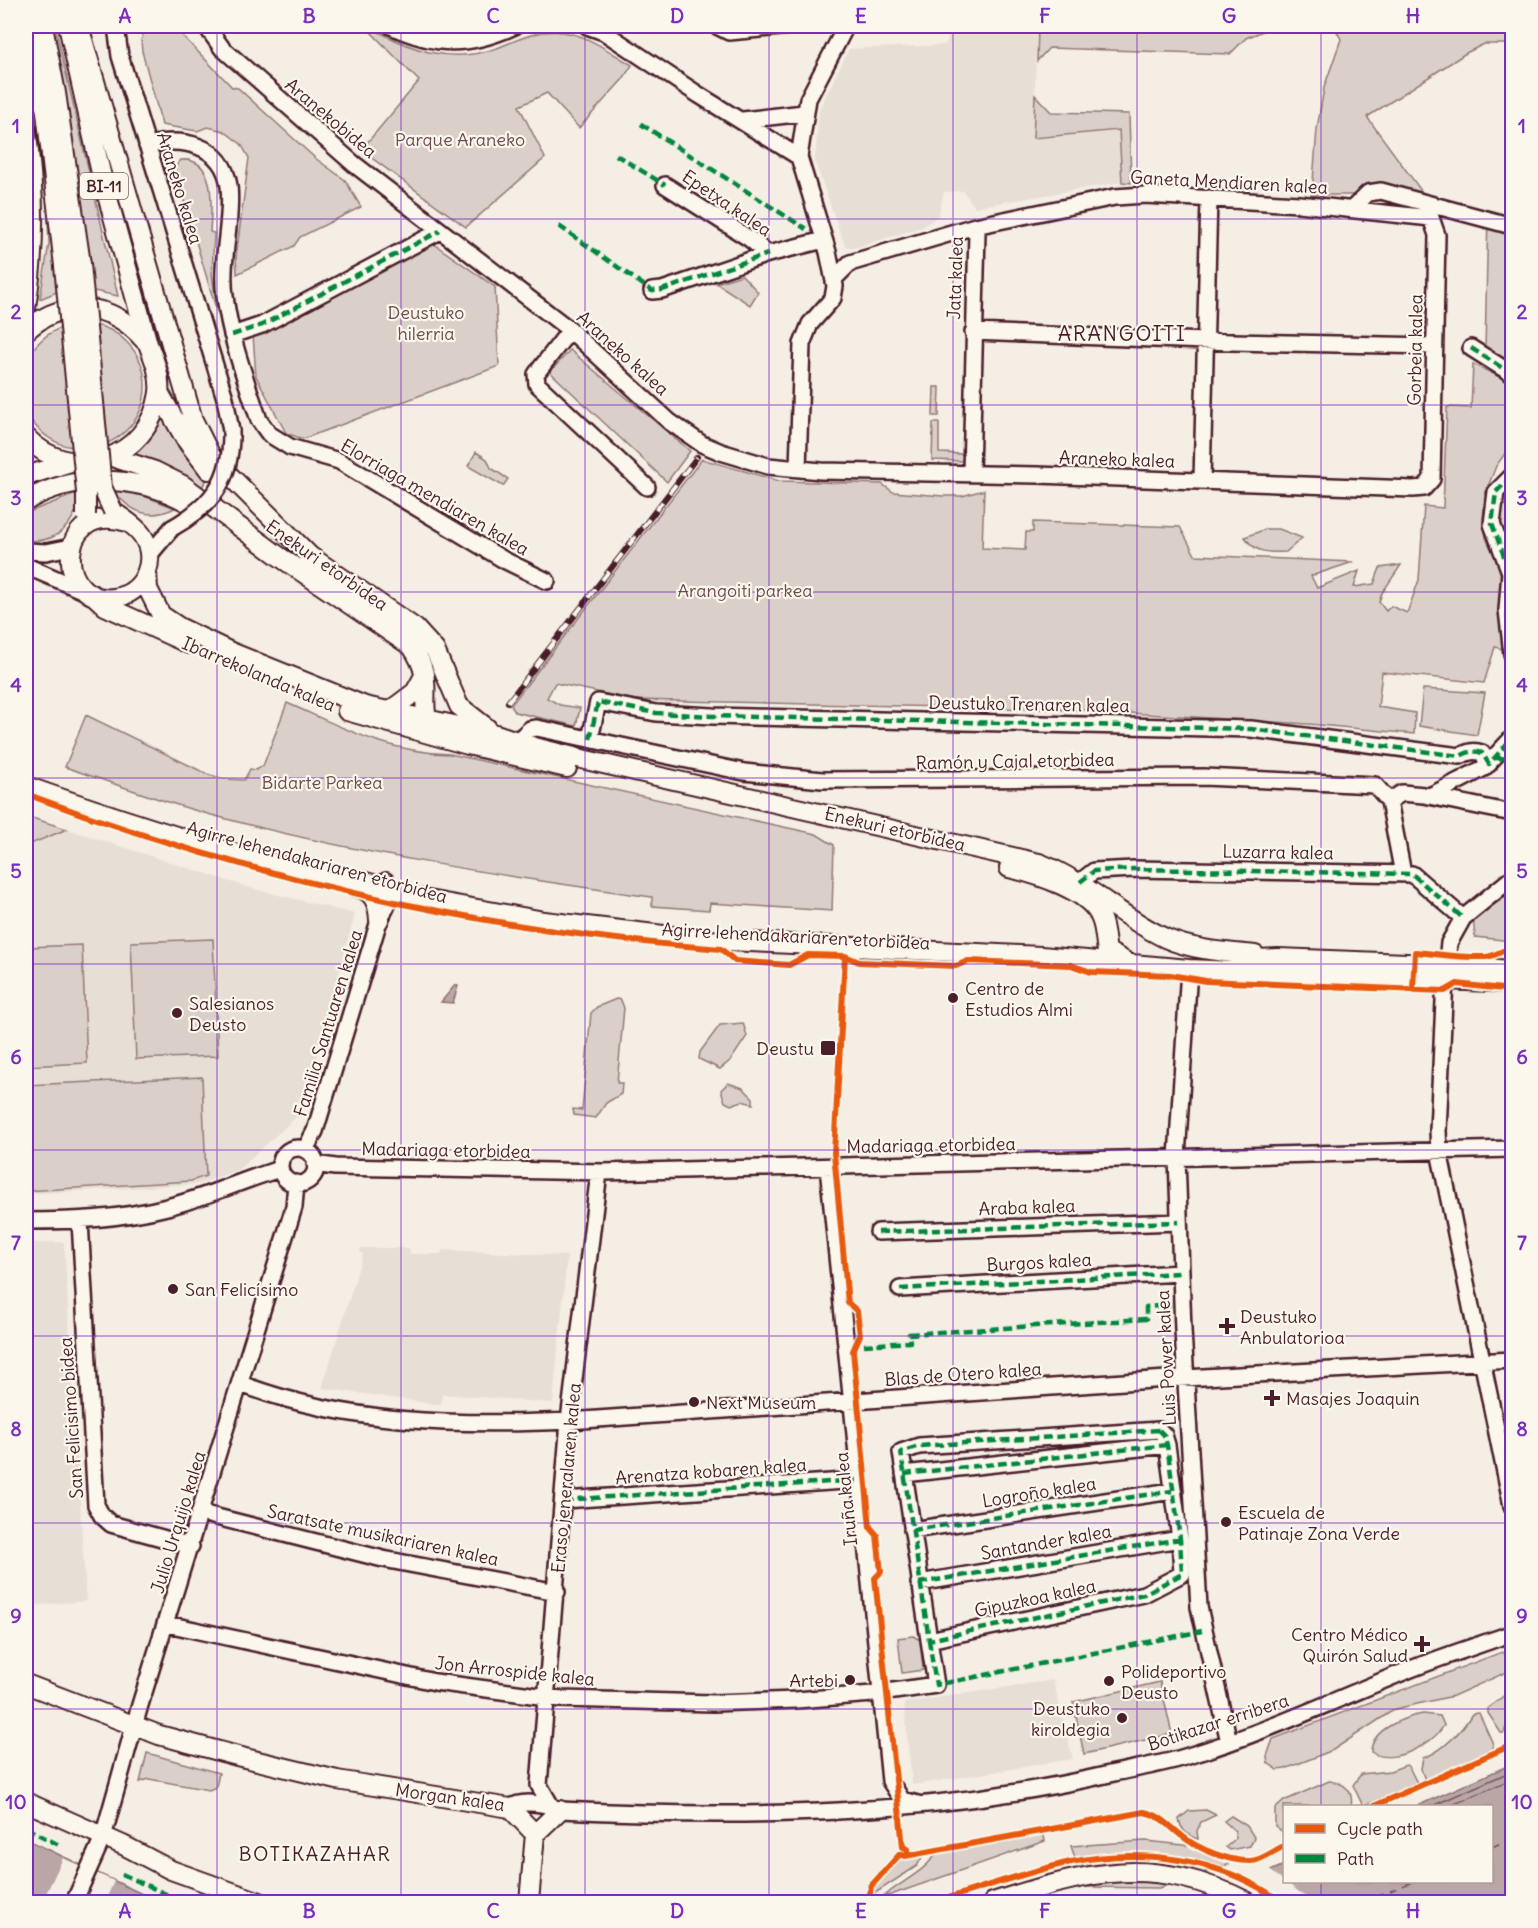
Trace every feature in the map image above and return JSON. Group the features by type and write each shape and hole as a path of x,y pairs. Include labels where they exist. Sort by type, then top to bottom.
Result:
{"main road":[{"path":"30,26 73,265 86,492 85,521 71,547 69,560 72,573 79,584 91,594 103,598 125,595 142,582 148,547 120,517 102,487 73,265 56,93 43,26"},
{"name":"BI-11","path":"68,26 100,173 147,344"},
{"path":"79,26 193,420 212,458 316,562"},
{"path":"26,129 33,195 34,242 26,307"},
{"path":"26,331 36,322 55,312 74,308 93,308 115,315 133,327 147,344 157,367 159,392 152,419 135,442 112,457 92,462 71,462 26,476"},
{"name":"Enekuri etorbidea","path":"159,392 184,437 240,502 316,562 415,628 435,650 459,706 496,734"},
{"path":"26,437 38,450 71,462"},
{"name":"Enekuri etorbidea","path":"112,457 155,471 183,485 280,557 412,647 422,662 425,674 426,719 433,736 814,822 1049,879 1077,894 1098,912 1102,919 1107,951"},
{"name":"Enekuri etorbidea","path":"26,501 49,490 75,483 114,480 160,490 182,498 238,535 280,557"},
{"path":"85,521 120,517"},
{"name":"Ibarrekolanda kalea","path":"148,547 148,589 161,615 179,627 291,678 366,706 426,719"},
{"name":"Ibarrekolanda kalea","path":"91,594 105,606 262,678 364,718 433,736"},
{"path":"391,710 415,692 425,674"},
{"name":"Enekuri etorbidea","path":"426,719 496,734 586,760 1029,861 1063,872 1132,920 1180,944 1278,958"},
{"path":"468,745 484,741 504,745 517,741"},
{"name":"Agirre lehendakariaren etorbidea","path":"26,776 191,829 394,888 544,921 706,940 1020,955 1189,969 1445,972 1512,970"},
{"name":"Agirre lehendakariaren etorbidea","path":"26,786 156,829 318,874 505,908 706,934 1107,951 1245,960 1278,958 1445,972 1512,983"},
{"name":"Agirre lehendakariaren etorbidea","path":"318,874 337,883 369,891 383,914"},
{"path":"1107,951 1130,964"},
{"name":"Morgan kalea","path":"26,1684 159,1735 312,1775 514,1806"},
{"path":"26,1802 171,1870 260,1902"},
{"path":"514,1806 535,1834"},
{"path":"529,1902 535,1834 555,1808"},
{"path":"993,1902 1083,1876 1131,1871 1192,1879 1248,1902"}],"street":[{"name":"Araneko kalea","path":"120,26 117,34 120,56 225,398 231,431 229,467 220,485 193,517 172,528 148,547"},
{"name":"Aranekobidea","path":"206,26 222,48 267,89 354,164 440,231"},
{"path":"391,26 418,38 460,42 491,37 514,26"},
{"path":"587,26 604,32 799,157"},
{"path":"717,26 729,32 791,26"},
{"path":"798,468 802,344 810,324 833,298 835,278 831,273 826,246 799,157 804,113 808,99 840,28"},
{"path":"743,120 804,113"},
{"name":"Elorriaga mendiaren kalea","path":"147,146 167,140 194,143 215,157 222,168 229,187 223,273 232,335 259,420 269,434 290,447 339,461 504,560 547,581"},
{"name":"Epetxa kalea","path":"665,185 750,239 768,254"},
{"path":"1353,208 1368,193 1381,191 1512,226"},
{"name":"Ganeta Mendiaren kalea","path":"835,278 850,263 975,226 1115,196 1209,198 1353,208 1419,214 1433,221"},
{"path":"1202,481 1209,198"},
{"name":"Gorbeia kalea","path":"1432,479 1437,235 1433,221"},
{"name":"Jata kalea","path":"971,474 977,232 975,226"},
{"name":"Araneko kalea","path":"440,231 570,330 670,422 702,444 768,466 1413,489 1424,488 1432,479"},
{"path":"232,335 262,325 440,231"},
{"path":"826,246 850,263"},
{"name":"Epetxa kalea","path":"652,291 662,290 768,254 826,246"},
{"path":"570,330 536,374 537,384 647,487"},
{"path":"973,332 1204,341 1434,346"},
{"path":"1471,348 1512,374"},
{"path":"1512,476 1497,492 1492,524 1510,572 1508,610 1512,654"},
{"path":"26,551 46,552 71,547"},
{"name":"Ibarrekolanda kalea","path":"26,566 91,594"},
{"name":"Deustuko Trenaren kalea","path":"590,739 598,702 657,713 713,716 1251,729 1460,756 1470,751 1482,753 1493,761"},
{"name":"Ramón y Cajal etorbidea","path":"517,741 530,729 537,728 744,772 822,780 1204,777 1323,781 1375,784 1389,801"},
{"path":"1430,796 1493,761 1512,738"},
{"path":"1493,761 1512,759"},
{"path":"1403,874 1389,801 1402,793 1430,796 1512,813"},
{"name":"Luzarra kalea","path":"1080,882 1094,871 1134,869 1412,874 1463,918"},
{"path":"1512,878 1497,894 1463,918 1449,943 1445,972 1439,1151 1512,1506"},
{"path":"383,914 394,888"},
{"name":"Familia Santuaren kalea","path":"304,1150 315,1131 383,914"},
{"name":"Luis Power kalea","path":"1189,969 1177,1157 1180,1274 1199,1607 1229,1742"},
{"name":"Madariaga etorbidea","path":"315,1164 335,1167 598,1172 1512,1149"},
{"path":"304,1150 312,1155 315,1164 310,1178 296,1183 286,1179 280,1169 282,1158 289,1151 304,1150"},
{"name":"Iruña kalea","path":"828,1167 890,1781 902,1800 927,1805"},
{"path":"26,1221 80,1221 169,1207 280,1169"},
{"name":"Eraso jeneralaren kalea","path":"539,1785 557,1592 569,1421 598,1172"},
{"name":"Julio Urquijo kalea","path":"74,1902 103,1837 134,1726 294,1207 296,1183"},
{"name":"San Felicisimo bidea","path":"80,1221 96,1505 102,1516 111,1524 191,1546"},
{"name":"Araba kalea","path":"878,1232 1179,1222"},
{"name":"Burgos kalea","path":"900,1289 1180,1274"},
{"name":"Blas de Otero kalea","path":"241,1384 314,1405 402,1420 470,1425 569,1421 1187,1378 1512,1360"},
{"path":"904,1474 1167,1445 1164,1435 1159,1430 919,1446 901,1452 904,1474 912,1530 919,1583 929,1640"},
{"name":"Gipuzkoa kalea","path":"929,1640 1144,1594 1182,1574 1180,1539 1167,1445"},
{"name":"Arenatza kobaren kalea","path":"564,1500 860,1480"},
{"name":"Logroño kalea","path":"912,1530 1172,1491"},
{"name":"Saratsate musikariaren kalea","path":"201,1513 383,1558 557,1592"},
{"name":"Santander kalea","path":"919,1583 1180,1539"},
{"name":"Jon Arrospide kalea","path":"167,1624 435,1683 546,1697 713,1703 880,1693 936,1685 929,1640"},
{"name":"Botikazar erribera","path":"889,1809 979,1800 1094,1778 1184,1757 1258,1733 1408,1671 1512,1633"},
{"path":"514,1806 539,1785 555,1808"},
{"name":"Morgan kalea","path":"514,1806 679,1816 889,1809"}],"shaded area":[{"path":"950,26 1037,26 1033,138 1120,130 1122,182 975,207 963,191 944,192 938,216 922,227 854,248 845,246 815,162 819,109 849,49 946,45"},
{"name":"Salesianos Deusto","path":"67,829 247,887 355,914 302,1112 238,1170 199,1184 26,1194 26,846"},
{"path":"64,1242 86,1601 26,1606 26,1243"},
{"path":"361,1248 409,1248 410,1254 441,1254 442,1250 567,1256 553,1403 442,1394 441,1405 322,1388 363,1254 360,1253"},
{"path":"1053,1680 1073,1759 912,1785 904,1703"}],"green space":[{"path":"53,26 55,26 118,296 89,290 74,149"},
{"path":"147,26 173,26 232,87 238,88 315,158 345,180 361,207 300,237 294,246 237,274 236,256 249,158 241,144 224,131 208,127 197,131 162,125 142,51 141,40"},
{"path":"417,26 475,26 461,30 446,30"},
{"path":"1038,26 1275,26 1246,38 1230,54 1049,48 1037,61"},
{"path":"1334,26 1512,26 1512,44 1484,44 1466,53 1367,117 1425,196 1383,183 1373,183 1354,195 1312,195 1317,129 1324,88 1341,39"},
{"name":"Parque Araneko","path":"370,27 416,48 447,55 480,53 537,33 562,32 590,40 632,65 623,79 579,128 547,93 519,106 545,158 466,227 361,150 419,81 369,30"},
{"path":"1035,95 1051,112 1129,114 1131,183 1122,182 1119,130 1033,138"},
{"path":"181,160 193,161 201,167 207,175 210,186 210,232 214,233 212,273 217,312 175,171 175,167"},
{"path":"46,178 59,291 40,299 49,243"},
{"path":"1488,213 1512,220 1512,369 1485,352"},
{"name":"Deustuko hilerria","path":"434,244 495,287 499,366 303,439 286,433 256,376 253,335"},
{"path":"742,275 758,292 750,305 716,283"},
{"path":"83,324 107,329 127,342 140,362 145,386 140,410 127,430 107,443 83,448 59,443 39,430 26,410 21,386 26,362 39,342 59,329"},
{"path":"570,350 690,451 667,482 550,372"},
{"name":"Arangoiti parkea","path":"1473,364 1512,383 1512,444 1496,466 1485,494 1483,519 1486,538 1500,568 1506,650 1495,647 1484,683 1382,672 1378,707 1415,713 1414,734 1309,724 1081,710 635,700 555,683 547,698 560,705 580,708 576,726 515,712 511,705 702,459 779,481 882,484 893,492 943,496 962,496 984,490 982,548 1025,550 1026,532 1033,532 1033,522 1180,527 1195,555 1353,562 1311,576 1317,588 1359,571 1354,587 1374,584 1380,568 1401,565 1382,593 1379,602 1386,611 1391,606 1407,613 1419,580 1424,506 1443,508 1447,407 1471,408"},
{"path":"934,387 940,387 939,416 933,416"},
{"path":"162,417 180,450 206,481 201,488 183,474 132,455 147,441"},
{"path":"933,423 939,423 939,453 963,454 962,461 932,460"},
{"path":"476,452 487,459 491,468 508,479 503,486 468,466"},
{"path":"1512,461 1512,555 1502,532 1498,508 1501,484"},
{"path":"112,490 144,496 175,508 156,514 140,512 126,504"},
{"path":"81,492 75,513 64,529 48,539 26,540 26,513"},
{"path":"1266,529 1279,529 1302,538 1286,552 1273,552 1258,549 1245,537"},
{"path":"1423,689 1485,693 1477,735 1419,726"},
{"name":"Bidarte Parkea","path":"287,703 385,744 450,754 816,834 834,845 832,911 710,903 709,910 652,906 652,897 428,863 263,828 172,803 65,767 86,715 207,774 224,779 244,780 250,769 256,770 263,766"},
{"path":"26,816 67,829 26,846"},
{"path":"1512,890 1512,941 1475,937 1473,917 1500,901"},
{"path":"213,939 218,1056 136,1059 131,942"},
{"path":"82,945 87,1063 26,1066 26,947"},
{"path":"616,999 621,1000 624,1008 617,1083 622,1083 621,1094 606,1103 596,1118 574,1115 573,1109 582,1110 591,1013 597,1007"},
{"path":"743,1023 747,1036 731,1060 720,1069 699,1059 700,1052 720,1025"},
{"path":"202,1077 206,1176 191,1181 26,1191 26,1085"},
{"path":"728,1083 743,1088 753,1098 753,1104 742,1101 731,1105 725,1102 721,1090"},
{"path":"913,1636 920,1640 923,1670 902,1673 898,1638"},
{"path":"1502,1652 1511,1659 1512,1665 1507,1672 1453,1696 1395,1709 1333,1750 1285,1769 1278,1770 1268,1763 1267,1756 1273,1739"},
{"name":"Deustuko kiroldegia","path":"1160,1682 1172,1734 1084,1754 1073,1702"},
{"path":"1512,1691 1512,1709 1504,1733 1501,1733 1488,1713 1488,1708"},
{"path":"1479,1713 1493,1744 1493,1749 1425,1780 1421,1769 1423,1758 1444,1746 1457,1734 1472,1714"},
{"path":"1423,1714 1440,1716 1444,1725 1431,1740 1400,1755 1380,1756 1371,1752 1372,1744 1383,1731 1399,1721"},
{"path":"147,1753 219,1773 216,1787 209,1790 149,1779 140,1782"},
{"path":"1406,1765 1417,1783 1363,1805 1353,1785 1361,1774 1390,1771"},
{"path":"1329,1781 1347,1788 1352,1801 1351,1805 1283,1805 1283,1832 1275,1826 1275,1809 1284,1801"},
{"path":"1206,1810 1216,1815 1201,1822 1197,1831 1198,1839 1183,1829 1179,1819 1189,1811"},
{"path":"1231,1816 1247,1826 1254,1837 1250,1846 1230,1850 1226,1847 1235,1839 1235,1831 1224,1821"},
{"path":"1037,1834 1044,1836 1045,1841 882,1898 920,1870 936,1852"},
{"path":"1146,1841 1192,1846 1238,1861 1159,1888 1085,1887 1071,1846"},
{"path":"924,1854 917,1866 872,1895 879,1880 895,1862 905,1857"}],"water":[{"path":"455,985 458,986 453,1003 441,1002"},
{"path":"1512,1764 1512,1902 1200,1902 1283,1865 1283,1883 1493,1883 1493,1805 1419,1805"},
{"path":"26,1839 159,1902 26,1902"}],"pier":[{"path":"63,1858 114,1881 105,1902 42,1902"},
{"path":"1268,1869 1283,1880 1283,1883 1287,1883 1313,1902 1211,1902 1201,1899"}],"ferry route":[{"path":"1493,1847 1512,1838"},
{"path":"1364,1902 1410,1883"}],"railway":[{"path":"508,702 697,457"}],"marked path":[{"path":"641,124 806,229"},
{"path":"616,155 665,185"},
{"path":"559,226 652,291 662,290 768,254"},
{"path":"232,335 262,325 440,231"},
{"path":"1471,348 1512,374"},
{"path":"1512,476 1496,492 1492,524 1510,572 1507,610 1512,654"},
{"path":"590,739 598,702 656,713 713,716 1251,729 1460,756 1476,752 1482,753 1489,764 1512,738"},
{"path":"1496,758 1512,759"},
{"path":"1080,882 1094,871 1134,869 1412,874 1463,918"},
{"path":"878,1232 1179,1222"},
{"path":"900,1289 1180,1273"},
{"path":"864,1345 910,1342 909,1334 1146,1319 1146,1307 1171,1305"},
{"path":"1159,1430 1164,1435 1167,1445 1180,1539 1182,1574 1144,1594 929,1640 901,1452 919,1446 1159,1430"},
{"path":"904,1474 1167,1445"},
{"path":"564,1500 860,1480"},
{"path":"912,1530 1172,1491"},
{"path":"919,1583 1180,1539"},
{"path":"929,1640 936,1685 1202,1631"},
{"path":"26,1828 59,1845"},
{"path":"122,1874 183,1902"}],"cycle path":[{"path":"26,794 195,851 281,875 456,914 632,941 721,949 735,961 789,965 808,955 845,956 834,1153 848,1303 857,1311 860,1335 853,1351 870,1527 877,1535 881,1572 875,1578 903,1847 908,1849 908,1854"},
{"path":"1413,989 1415,952 1486,957 1512,949"},
{"path":"845,956 859,962 956,966 968,961 1071,965 1091,972 1170,975 1206,981 1445,991 1457,984 1512,990"},
{"path":"1376,1805 1512,1745"},
{"path":"869,1902 871,1886 900,1854 905,1856 1144,1812 1160,1818 1197,1846 1234,1859 1255,1861 1283,1847"},
{"path":"935,1902 1054,1866 1125,1856 1180,1860 1208,1866 1234,1875 1281,1902"}],"place":[{"name":"Centro de Estudios Almi","path":"953,998"},
{"name":"Salesianos Deusto","path":"177,1013"},
{"name":"Deustu","path":"828,1048"},
{"name":"San Felicísimo","path":"173,1289"},
{"name":"Deustuko Anbulatorioa","path":"1227,1326"},
{"name":"Masajes Joaquin","path":"1272,1398"},
{"name":"Next Museum","path":"694,1402"},
{"name":"Escuela de Patinaje Zona Verde","path":"1226,1522"},
{"name":"Centro Médico Quirón Salud","path":"1422,1644"},
{"name":"Artebi","path":"850,1680"},
{"name":"Polideportivo Deusto","path":"1109,1681"},
{"name":"Deustuko kiroldegia","path":"1122,1718"}],"district":[{"name":"ARANGOITI","path":"1122,333"},
{"name":"BOTIKAZAHAR","path":"315,1853"}]}
